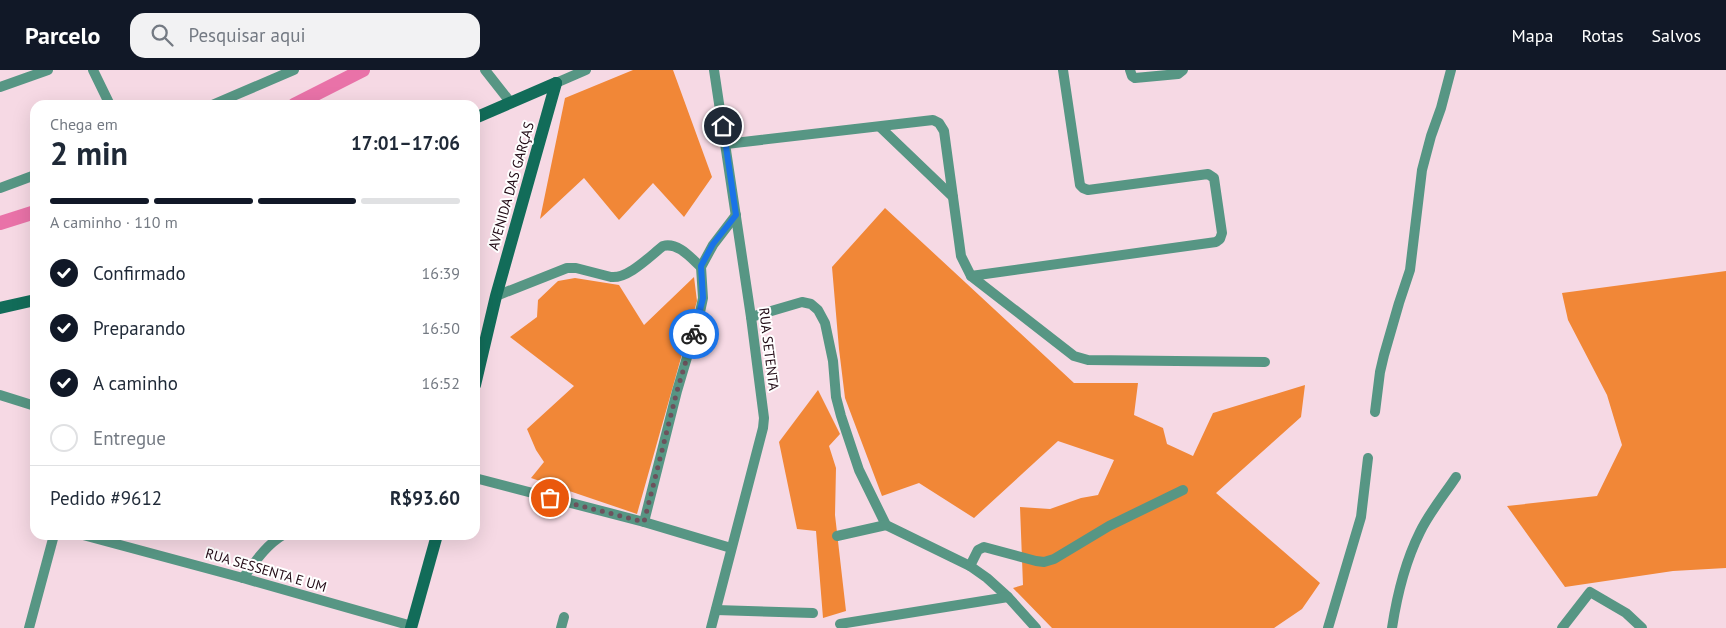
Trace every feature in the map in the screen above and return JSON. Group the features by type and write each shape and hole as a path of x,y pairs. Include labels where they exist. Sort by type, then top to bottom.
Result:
{"main road":[{"path":"480,116 556,83"},
{"name":"AVENIDA DAS GARÇAS","path":"480,364 496,296 556,83"},
{"path":"0,308 30,301"},
{"path":"412,627 436,540"}],"street":[{"path":"0,87 48,70"},
{"path":"93,70 108,100"},
{"path":"224,100 294,70"},
{"path":"485,70 511,103"},
{"path":"556,83 586,70"},
{"name":"RUA SETENTA","path":"711,628 763,428 752,317 714,70"},
{"path":"971,276 1216,242 1220,239 1222,233 1214,178 1208,174 1088,190 1082,188 1062,70"},
{"path":"1130,70 1134,78 1178,74 1183,70"},
{"path":"1376,412 1380,372 1384,355 1412,264 1422,170 1430,136 1441,108 1451,70"},
{"path":"726,144 933,120 939,123 944,131 961,256 971,276 1074,356 1088,360 1265,362"},
{"path":"880,127 953,197"},
{"path":"0,188 30,177"},
{"path":"644,522 677,391 699,317 703,298 701,266 713,244 736,215"},
{"path":"496,296 567,268 576,268 611,277 626,275 669,244 675,246 701,266"},
{"path":"752,317 802,302 811,304 818,310 825,323 833,361 836,397 840,416 859,470 886,525 970,566 1008,597 1036,628"},
{"path":"0,395 30,404"},
{"path":"1328,628 1361,517 1368,458"},
{"path":"1392,628 1397,594 1414,544 1420,530 1456,477"},
{"path":"480,479 644,522 732,548"},
{"path":"970,566 978,550 984,547 1036,561 1044,562 1054,559 1109,526 1183,490"},
{"path":"837,536 886,525"},
{"path":"29,628 53,540"},
{"name":"RUA SESSENTA E UM","path":"102,540 243,578 412,627"},
{"path":"243,578 260,555 277,540"},
{"path":"1562,628 1590,592 1626,613 1642,628"},
{"path":"840,624 1008,597"},
{"path":"716,610 812,613"}],"shaded area":[{"path":"633,70 673,70 712,177 684,217 653,183 619,220 584,178 540,219 565,98"},
{"path":"885,208 1074,383 1138,383 1134,415 1163,428 1167,444 1193,456 1213,413 1305,385 1301,417 1216,493 1320,583 1302,609 1274,628 1052,628 1013,588 1023,585 1020,507 1050,509 1081,498 1098,495 1114,460 1058,441 974,518 919,483 882,496 845,398 832,267"},
{"path":"1726,271 1726,568 1673,571 1565,587 1507,506 1597,496 1622,445 1607,395 1568,320 1562,293"},
{"path":"694,277 697,301 637,514 531,478 544,462 536,450 527,429 574,386 510,337 537,317 538,300 558,281 575,278 619,285 644,325"},
{"path":"818,390 840,434 829,446 836,468 835,515 846,611 823,618 816,531 797,529 779,442"}],"waterway":[{"path":"304,100 363,70"},
{"path":"0,223 30,214"}],"way so far":[{"path":"550,498 644,522 677,391 694,334"}],"route":[{"path":"694,334 703,298 701,266 713,244 736,215 723,126"}]}
